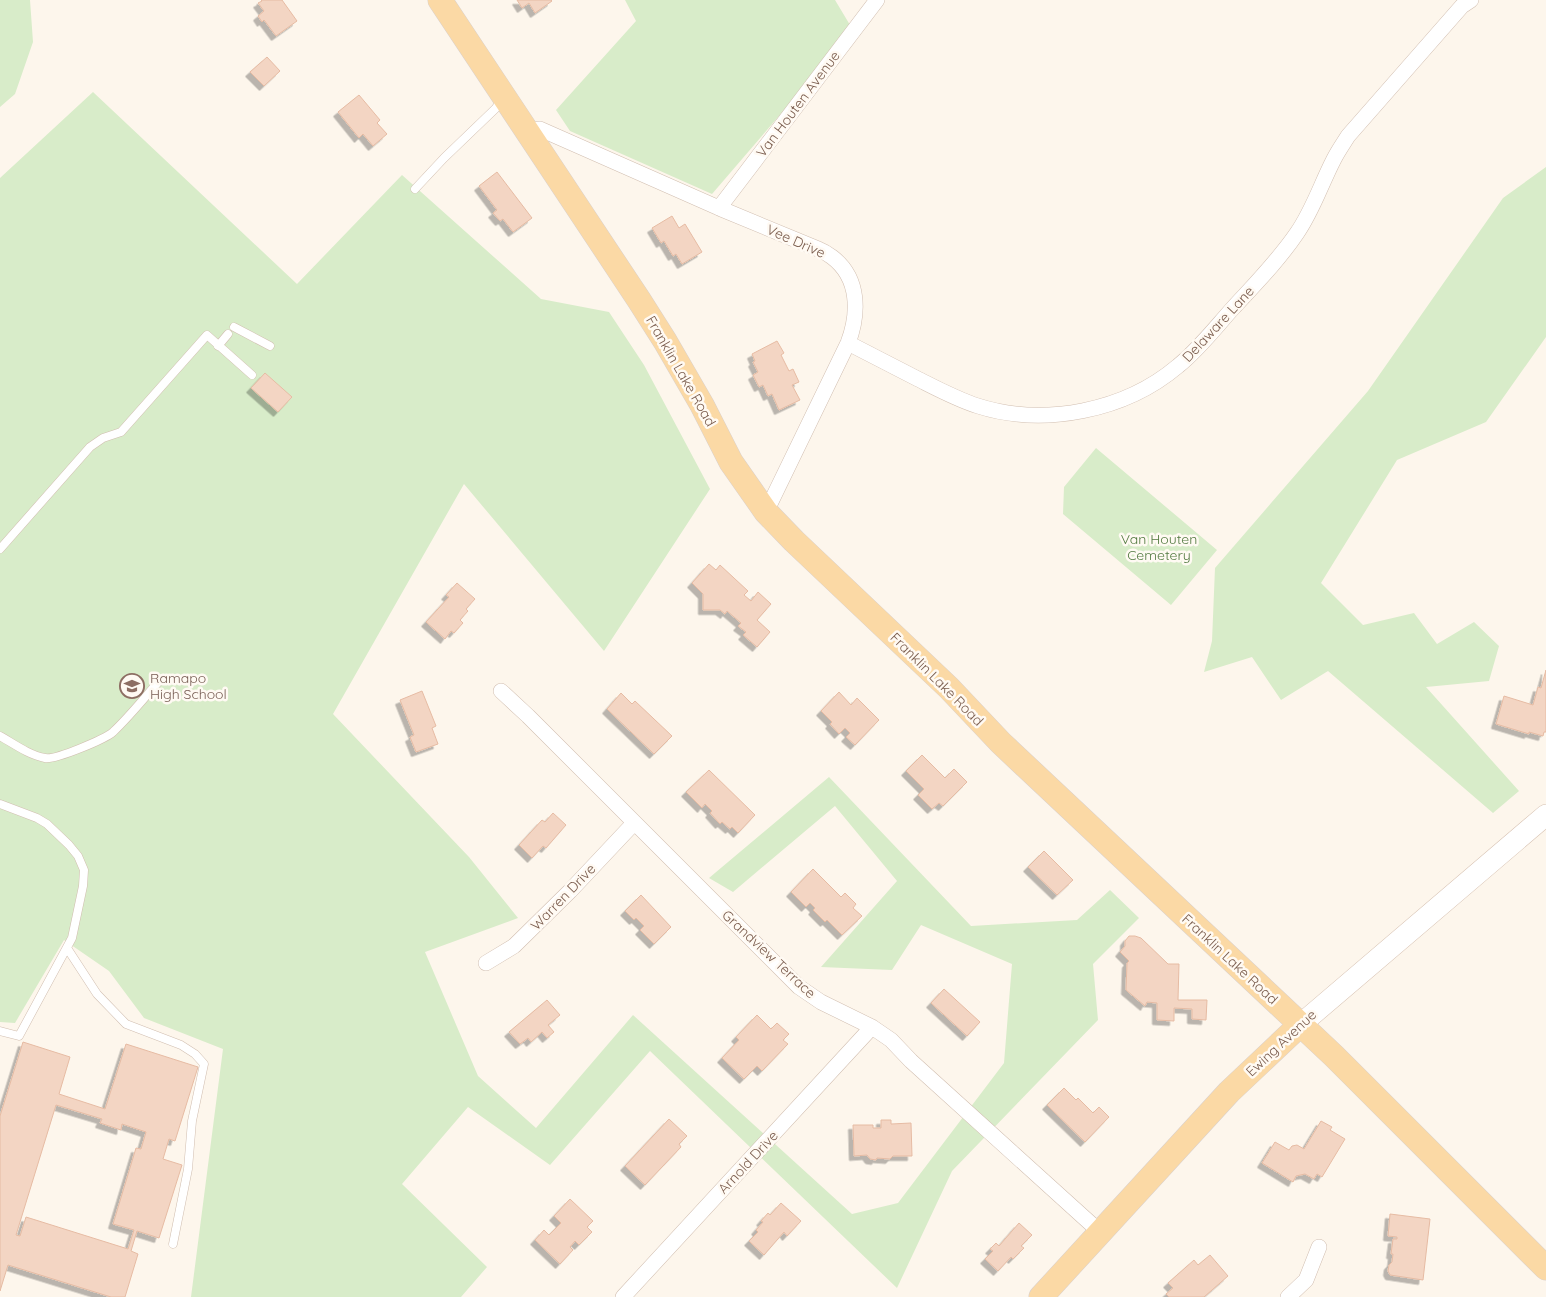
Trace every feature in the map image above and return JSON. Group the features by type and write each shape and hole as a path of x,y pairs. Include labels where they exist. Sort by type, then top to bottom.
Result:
{"main road":[{"name":"Franklin Lake Road","path":"440,0 666,341 732,462 766,512 794,542 949,688 1001,743 1334,1056 1546,1268"},
{"name":"Ewing Avenue","path":"1041,1297 1229,1092 1300,1025 1406,932 1546,814"}],"street":[{"name":"Van Houten Avenue","path":"719,208 877,0"},
{"name":"Delaware Lane","path":"848,343 953,397 978,406 1012,413 1042,415 1099,407 1152,384 1177,367 1200,346 1280,257 1298,232 1313,206 1334,158 1348,136 1462,6 1471,0"},
{"name":"Vee Drive","path":"527,130 540,129 719,208 818,249 832,256 842,267 850,280 855,294 856,312 854,329 766,512"},
{"name":"Grandview Terrace","path":"501,691 799,987 821,1002 872,1027 891,1040 911,1061 1100,1232"},
{"name":"Warren Drive","path":"486,964 514,946 532,929 570,892 634,823"},
{"name":"Arnold Drive","path":"623,1297 872,1027"},
{"path":"1288,1297 1306,1280 1319,1247"}],"lane":[{"path":"415,189 495,109 504,96"},
{"path":"234,326 270,346"},
{"path":"218,346 228,334"},
{"path":"0,549 90,447 103,438 121,432 207,335 252,375"},
{"path":"0,736 22,750 46,758 71,752 112,734 160,680"},
{"path":"0,804 47,824 78,856 84,870 83,886 72,938 67,948 18,1036 0,1031"},
{"path":"67,948 96,994 126,1024 182,1046 195,1054 204,1064 192,1121 188,1169 173,1244"}],"green space":[{"path":"0,0 30,0 33,42 15,94 0,107"},
{"path":"625,0 835,0 853,30 712,194 570,131 556,110 636,21"},
{"path":"93,92 297,284 402,175 541,299 609,312 644,365 710,489 604,651 464,484 333,714 469,857 518,918 425,952 478,1076 536,1128 633,1015 852,1214 898,1203 1004,1063 1012,964 921,925 892,970 821,967 897,881 835,806 733,892 709,878 829,777 971,926 1077,920 1110,890 1139,918 1093,964 1098,1020 952,1171 897,1288 650,1051 550,1165 468,1107 402,1184 487,1267 461,1297 191,1297 223,1049 144,1018 109,971 64,940 15,1023 0,1022 0,178"},
{"path":"1546,167 1546,337 1486,422 1397,460 1321,583 1363,625 1414,613 1437,644 1474,622 1499,646 1489,681 1426,687 1519,791 1493,813 1328,671 1281,700 1252,657 1204,672 1212,641 1215,568 1368,391 1503,198"},
{"name":"Van Houten Cemetery","path":"1096,448 1217,550 1171,605 1063,514 1064,487"}],"building":[{"path":"261,0 282,0 297,21 276,36 264,20 262,22 258,16 264,11 258,3"},
{"path":"517,0 552,1 535,13 529,3 522,8"},
{"path":"267,57 280,71 264,86 250,72"},
{"path":"359,95 380,120 377,123 387,134 373,146 363,134 359,138 338,112"},
{"path":"497,172 532,218 513,232 503,219 500,221 493,213 497,210 479,186"},
{"path":"672,216 679,228 685,224 702,252 682,264 676,254 673,256 664,241 661,243 652,228"},
{"path":"777,341 784,353 781,355 789,371 793,369 799,382 792,385 800,400 779,410 772,394 768,396 763,385 759,387 753,375 758,372 753,362 755,361 752,354"},
{"path":"265,373 292,397 278,412 251,388"},
{"path":"709,564 716,570 720,565 748,591 744,595 751,601 758,592 771,604 757,620 770,632 757,647 743,635 746,632 738,626 741,623 727,611 725,614 720,610 703,610 703,594 692,583"},
{"path":"457,583 475,599 466,609 468,611 460,620 463,623 454,633 451,631 445,639 426,622 449,597 446,595"},
{"path":"1546,670 1546,732 1544,732 1543,736 1529,732 1529,734 1496,724 1504,696 1533,705 1538,687 1541,688"},
{"path":"422,691 436,726 432,728 438,744 416,752 410,737 414,735 400,700"},
{"path":"839,692 851,705 857,698 879,720 855,745 846,737 850,733 845,728 839,734 830,724 832,722 821,711"},
{"path":"621,693 632,704 635,701 672,736 654,754 607,709"},
{"path":"922,755 945,778 954,769 967,782 943,806 939,803 932,809 918,795 924,789 906,771"},
{"path":"709,770 755,815 738,833 732,827 730,829 722,822 720,824 705,804 702,808 686,792"},
{"path":"553,813 566,825 546,848 543,846 532,858 519,845 542,820 545,822"},
{"path":"1044,851 1073,880 1057,895 1028,867"},
{"path":"813,869 841,897 845,893 856,904 853,908 862,916 842,935 827,920 825,922 813,910 815,908 810,903 806,907 791,892"},
{"path":"641,895 671,927 654,944 640,930 644,926 625,911"},
{"path":"1129,936 1141,938 1168,964 1179,964 1178,1000 1207,1000 1206,1020 1192,1019 1192,1009 1174,1008 1174,1021 1157,1020 1157,1003 1147,1002 1145,1006 1126,990 1127,963 1129,961 1120,952"},
{"path":"944,989 980,1022 967,1036 931,1003"},
{"path":"547,1000 560,1015 548,1025 554,1032 547,1038 542,1032 531,1042 528,1038 520,1044 509,1032"},
{"path":"757,1015 771,1029 777,1023 789,1034 783,1040 788,1044 762,1071 757,1066 744,1079 722,1058 739,1040 736,1037"},
{"path":"23,1042 70,1057 59,1094 105,1109 126,1044 198,1067 175,1141 169,1139 163,1159 182,1165 159,1238 137,1231 131,1251 138,1254 125,1297 111,1297 8,1265 0,1291 0,1116","holes":["56,1105 102,1119 100,1123 121,1130 122,1124 146,1132 141,1149 136,1148 113,1224 134,1230 128,1249 26,1217 20,1236 16,1235"]},
{"path":"1064,1088 1076,1100 1078,1098 1093,1113 1099,1107 1109,1117 1085,1142 1047,1105"},
{"path":"669,1119 687,1136 679,1144 681,1147 645,1185 625,1166"},
{"path":"881,1120 891,1120 891,1124 911,1123 912,1156 893,1156 890,1159 877,1158 876,1160 870,1159 867,1155 854,1156 853,1125 873,1125 873,1128 881,1128"},
{"path":"1321,1121 1332,1127 1330,1130 1345,1139 1322,1177 1317,1174 1314,1179 1305,1174 1296,1176 1293,1182 1262,1163 1275,1142 1289,1150 1292,1146 1297,1145 1304,1149"},
{"path":"570,1199 593,1221 587,1227 592,1232 579,1245 575,1241 570,1247 573,1250 560,1264 535,1240 544,1230 549,1235 561,1223 554,1216"},
{"path":"781,1203 801,1221 787,1236 784,1232 764,1255 749,1241 758,1232 756,1230 763,1222 761,1221 768,1213 770,1215"},
{"path":"1390,1214 1430,1219 1423,1280 1390,1275 1388,1271 1389,1265 1392,1262 1393,1239 1397,1239 1397,1237 1388,1236"},
{"path":"1019,1223 1032,1235 1021,1246 1024,1248 1013,1259 1011,1257 998,1271 985,1259 993,1251 990,1249 996,1243 999,1246"},
{"path":"1210,1255 1228,1276 1204,1297 1169,1297 1166,1294 1173,1288 1168,1283 1194,1260 1198,1265"}],"place":[{"name":"Ramapo High School","path":"132,686"}]}
